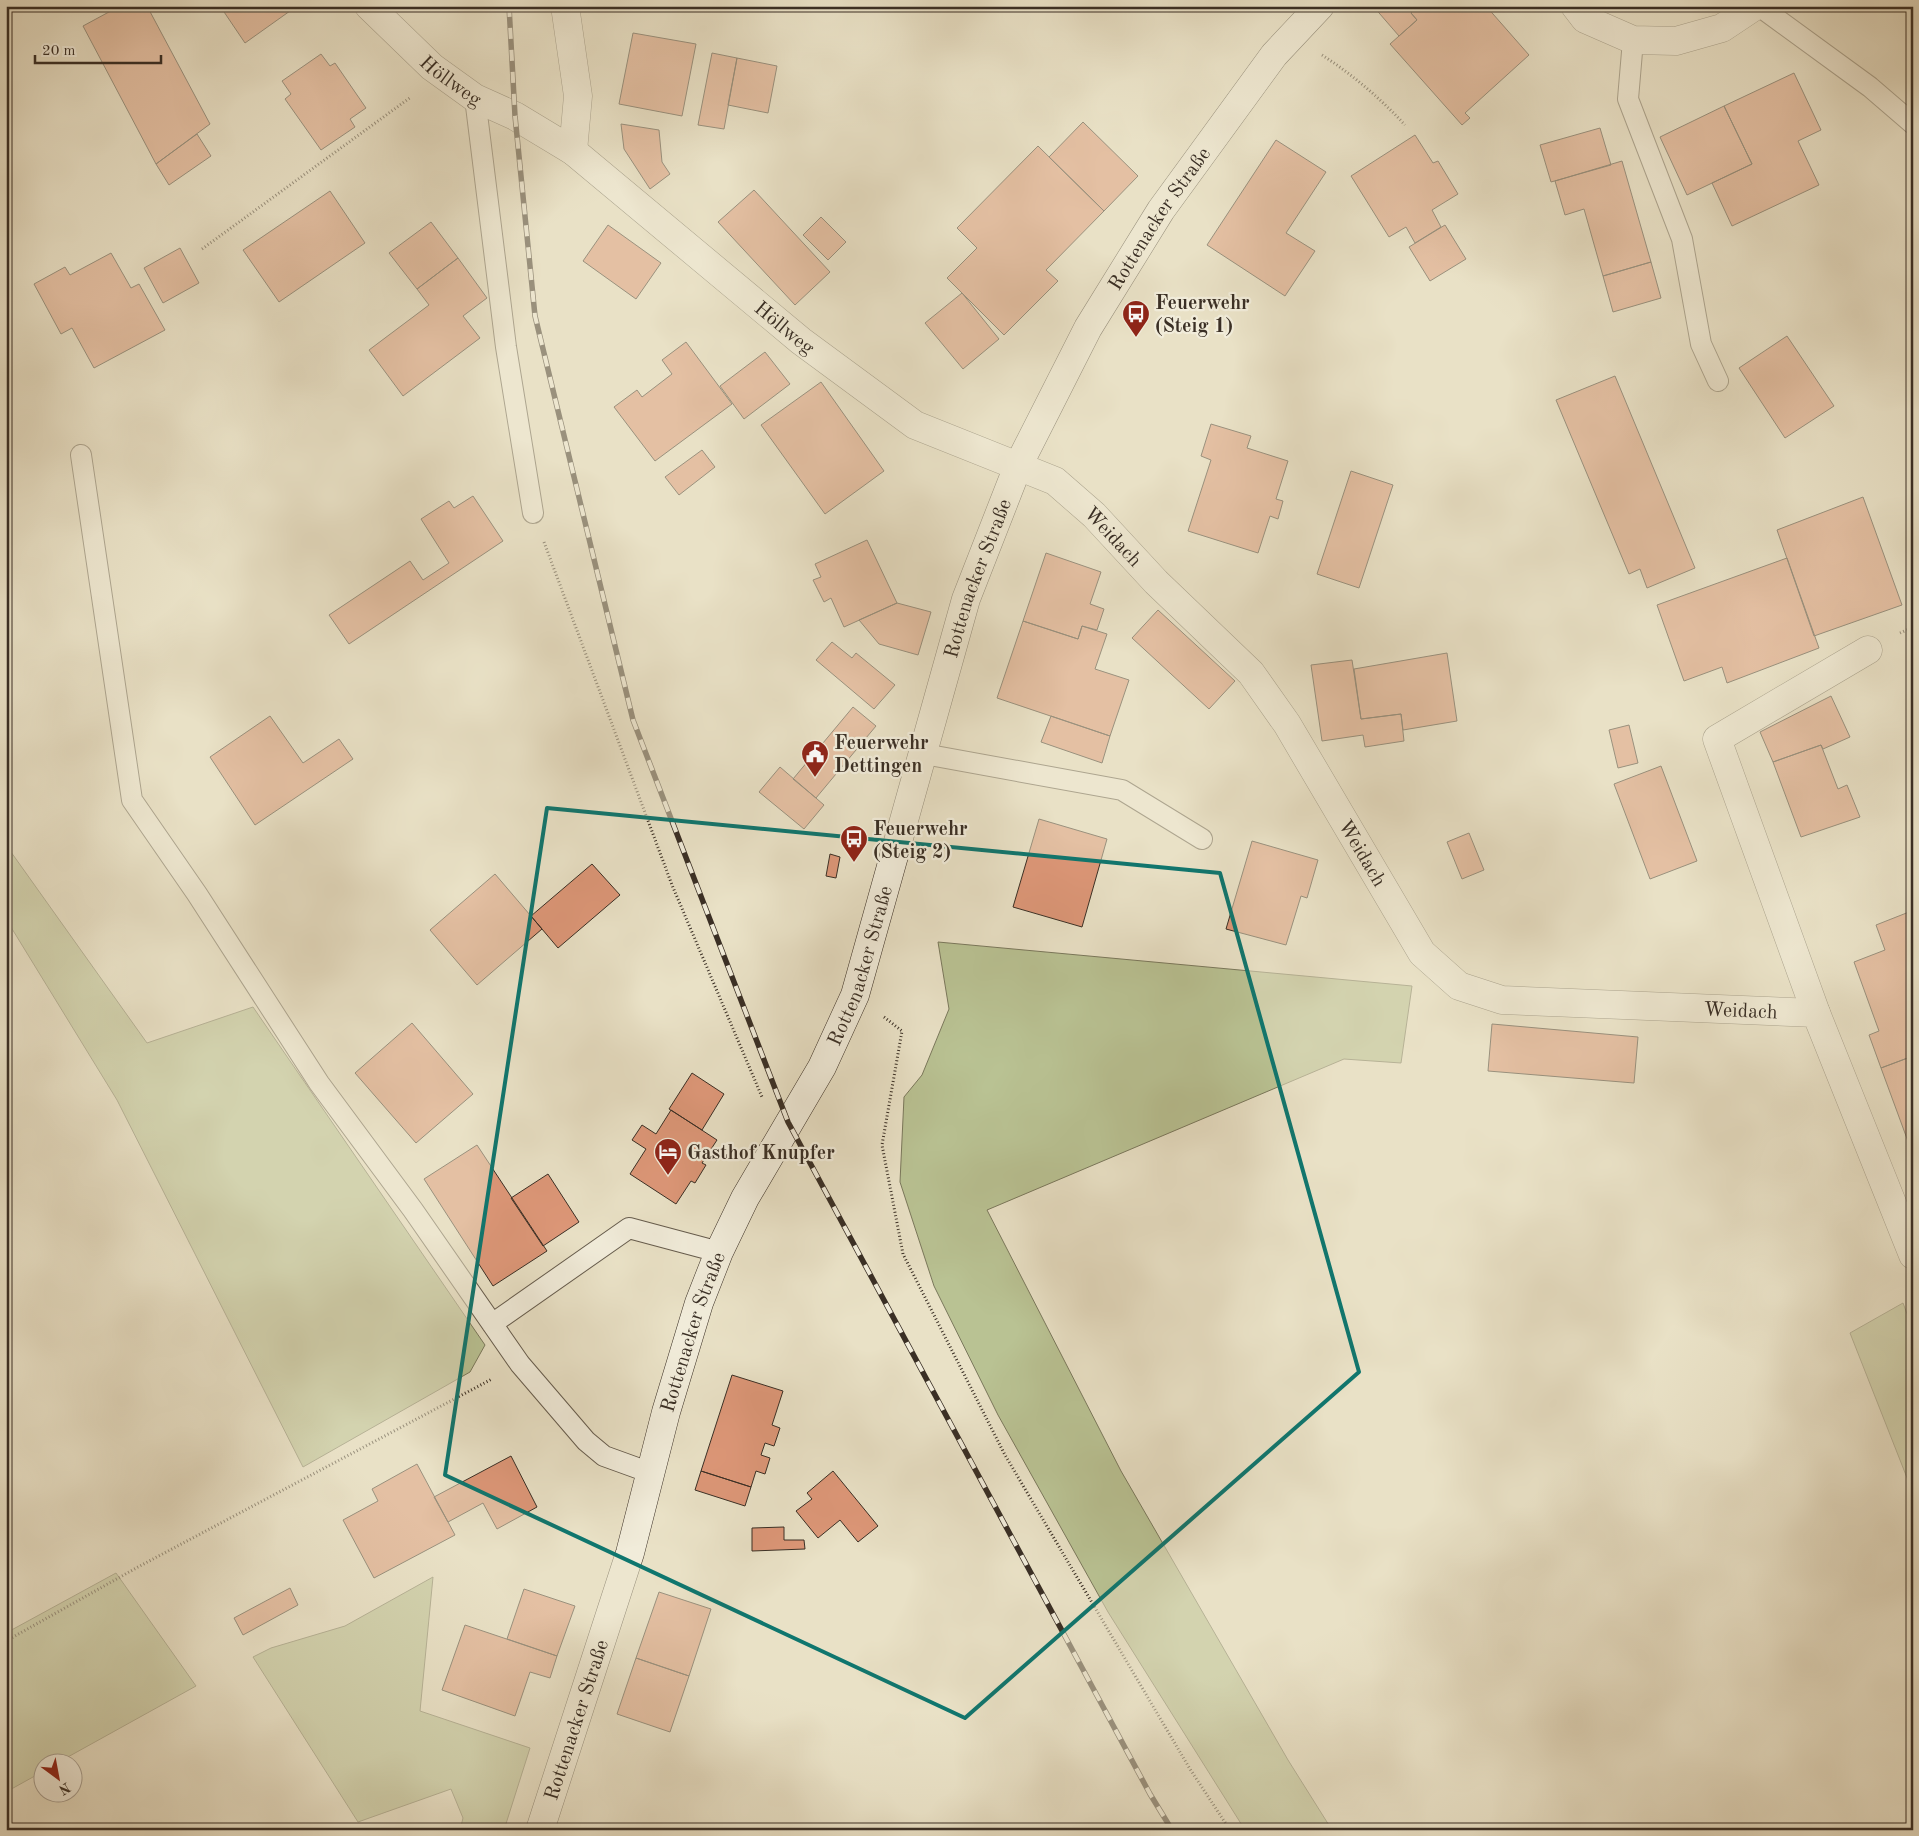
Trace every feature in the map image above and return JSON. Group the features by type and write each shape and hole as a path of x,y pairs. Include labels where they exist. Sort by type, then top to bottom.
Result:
{"street":[{"name":"Höllweg","path":"370,6 442,74 475,98 515,116 573,151 801,341 915,425 1018,466"},
{"path":"565,6 578,96 573,151"},
{"name":"Rottenacker Straße","path":"540,1830 630,1553 666,1412 698,1303 719,1252 745,1198 822,1067 855,995 966,599 1018,466 1088,328 1161,210 1274,55 1320,6"},
{"path":"1575,6 1585,19 1633,40 1676,41 1722,28 1755,6"},
{"name":"Weidach","path":"1018,466 1055,481 1094,515 1156,582 1251,673 1287,724 1422,953 1458,986 1502,1000 1816,1013"},
{"path":"1868,650 1716,739 1816,1013 1913,1255"}],"lane":[{"path":"1759,6 1870,87 1913,124"},
{"path":"1633,40 1628,99 1682,239 1701,344 1718,381"},
{"path":"475,98 506,347 533,513"},
{"path":"81,455 132,800 196,894 319,1083 413,1210 520,1364 586,1441 604,1456 651,1473"},
{"path":"924,754 1122,790 1202,839"},
{"path":"492,1324 629,1228 719,1252"}],"path":[{"path":"1292,36 1340,67 1383,101 1405,125"},
{"path":"202,249 442,74"},
{"path":"533,513 672,885 780,1137"},
{"path":"855,995 902,1030 882,1145 903,1254 1005,1455 1190,1769 1230,1830"},
{"path":"6,1641 138,1567 520,1364"}],"highlighted area":[{"path":"547,808 1220,873 1359,1372 965,1718 445,1475"}],"green space":[{"path":"6,845 147,1043 253,1007 485,1345 470,1372 303,1467 117,1100 6,919"},
{"path":"938,942 1412,986 1401,1063 1344,1059 987,1210 1121,1471 1288,1760 1332,1830 1245,1830 1108,1612 998,1415 934,1286 900,1182 904,1097 922,1075 949,1009"},
{"path":"1903,1303 1913,1330 1913,1493 1850,1333"},
{"path":"116,1573 196,1686 73,1754 32,1754 32,1778 6,1792 6,1633"},
{"path":"433,1577 420,1711 530,1748 504,1830 460,1830 463,1818 451,1789 358,1822 253,1657 271,1648 345,1626"}],"building":[{"path":"120,6 147,6 210,124 156,164 83,26"},
{"path":"220,6 297,6 245,43"},
{"path":"1373,6 1418,6 1411,13 1417,20 1399,36"},
{"path":"1418,6 1486,6 1529,55 1465,113 1470,118 1462,125 1390,44 1417,20 1411,13"},
{"path":"633,33 696,44 682,116 619,104"},
{"path":"712,53 737,58 724,129 698,125"},
{"path":"321,54 330,66 335,63 366,108 350,119 355,127 321,150 285,99 291,94 282,81"},
{"path":"737,58 777,66 768,113 728,105"},
{"path":"1794,73 1821,130 1798,141 1819,185 1732,226 1712,183 1752,164 1724,106"},
{"path":"1724,106 1752,164 1687,195 1660,137"},
{"path":"1083,122 1138,176 1104,211 1049,157"},
{"path":"621,124 659,130 662,162 670,174 650,189 624,149"},
{"path":"1600,128 1611,165 1551,182 1540,145"},
{"path":"197,134 211,156 169,185 156,164"},
{"path":"1415,135 1433,163 1438,161 1458,194 1432,210 1441,227 1415,243 1406,227 1389,237 1351,176"},
{"path":"1276,140 1326,172 1286,233 1315,251 1285,296 1207,245"},
{"path":"1038,146 1104,211 1046,270 1058,281 1004,335 947,278 977,248 957,228"},
{"path":"1622,161 1651,262 1603,276 1584,209 1565,215 1555,181"},
{"path":"754,190 830,272 795,305 718,222"},
{"path":"330,191 365,243 279,302 243,250"},
{"path":"821,217 846,242 828,260 803,235"},
{"path":"431,222 458,258 417,289 389,253"},
{"path":"608,225 661,263 636,299 583,261"},
{"path":"1445,225 1466,259 1430,281 1409,247"},
{"path":"180,248 199,283 163,303 144,268"},
{"path":"111,253 131,288 139,284 165,330 94,368 72,328 61,334 34,284 65,267 70,275"},
{"path":"458,258 487,298 463,316 480,338 403,396 369,350 429,305 417,289"},
{"path":"1651,262 1661,298 1613,312 1603,276"},
{"path":"962,293 999,339 963,369 925,323"},
{"path":"1787,336 1834,406 1785,438 1739,368"},
{"path":"686,342 732,404 655,461 614,407 637,390 642,397 672,374 662,360"},
{"path":"765,352 790,384 744,419 720,386"},
{"path":"1615,376 1695,568 1647,588 1640,569 1629,574 1556,400"},
{"path":"821,382 884,471 825,514 761,425"},
{"path":"1211,424 1251,436 1247,448 1288,461 1276,499 1283,501 1278,519 1270,516 1258,553 1188,531 1211,460 1201,456"},
{"path":"702,450 715,467 679,495 665,477"},
{"path":"1351,471 1393,485 1359,588 1317,574"},
{"path":"473,496 503,541 349,644 329,615 410,561 423,580 449,563 421,519 449,501 454,508"},
{"path":"1863,497 1902,605 1814,636 1777,530"},
{"path":"867,540 897,603 844,627 831,598 824,602 813,580 821,577 815,564"},
{"path":"1046,553 1101,572 1090,604 1104,609 1097,630 1082,626 1078,639 1023,621"},
{"path":"1787,558 1819,648 1727,683 1722,667 1684,681 1657,605"},
{"path":"897,603 931,612 918,655 879,644 859,620"},
{"path":"1158,610 1235,681 1209,709 1132,638"},
{"path":"1023,621 1078,639 1082,626 1107,634 1095,669 1129,680 1110,736 997,698"},
{"path":"832,642 852,658 856,653 895,685 874,709 816,660"},
{"path":"1447,653 1457,721 1403,730 1401,714 1361,719 1354,669"},
{"path":"1352,660 1361,719 1401,714 1404,741 1365,747 1363,735 1322,741 1311,665"},
{"path":"1831,696 1850,737 1823,749 1821,745 1773,762 1760,732"},
{"path":"853,707 876,726 816,798 793,779"},
{"path":"270,716 303,763 339,739 353,759 255,825 210,757"},
{"path":"1051,716 1110,736 1102,763 1041,742"},
{"path":"1629,725 1638,763 1618,768 1609,730"},
{"path":"1821,745 1838,789 1847,785 1860,817 1801,837 1773,762"},
{"path":"1661,766 1697,861 1650,879 1614,784"},
{"path":"780,767 824,805 804,829 759,792"},
{"path":"1039,819 1107,839 1082,927 1013,907"},
{"path":"1469,833 1484,870 1462,879 1447,842"},
{"path":"1252,841 1318,860 1307,898 1301,896 1286,945 1226,929"},
{"path":"830,854 840,857 836,878 826,876"},
{"path":"592,864 620,895 558,948 531,916"},
{"path":"495,874 542,929 477,985 430,930"},
{"path":"1909,912 1913,924 1913,1056 1881,1068 1869,1035 1879,1031 1854,962 1885,950 1876,925"},
{"path":"412,1023 473,1094 416,1143 355,1073"},
{"path":"1492,1024 1638,1037 1634,1083 1488,1071"},
{"path":"1913,1056 1913,1155 1881,1068"},
{"path":"692,1073 724,1094 702,1130 669,1109"},
{"path":"671,1110 717,1140 702,1163 706,1165 695,1183 691,1181 676,1204 630,1174 646,1149 632,1140 642,1125 656,1134"},
{"path":"477,1145 547,1251 493,1286 424,1179"},
{"path":"548,1174 579,1222 543,1246 511,1198"},
{"path":"732,1375 783,1391 772,1425 780,1428 774,1446 765,1443 761,1455 770,1458 765,1474 756,1471 751,1487 701,1471"},
{"path":"511,1456 537,1507 497,1529 483,1503 448,1522 434,1497"},
{"path":"417,1464 455,1535 374,1578 343,1520 378,1501 372,1489"},
{"path":"701,1471 751,1487 745,1506 695,1490"},
{"path":"833,1471 878,1526 858,1542 840,1520 818,1538 796,1511 812,1499 807,1493"},
{"path":"784,1527 784,1540 804,1540 805,1549 752,1551 752,1528"},
{"path":"290,1588 298,1605 243,1635 234,1618"},
{"path":"524,1589 575,1606 557,1656 507,1639"},
{"path":"659,1592 711,1609 689,1676 636,1658"},
{"path":"465,1625 557,1656 550,1678 530,1672 515,1716 442,1690"},
{"path":"636,1658 689,1676 670,1732 617,1714"}],"railway":[{"path":"509,6 515,116 535,316 633,720 788,1122 1150,1794 1172,1830"}],"place":[{"name":"Feuerwehr (Steig 1)","path":"1136,338"},
{"name":"Feuerwehr Dettingen","path":"815,778"},
{"name":"Feuerwehr (Steig 2)","path":"854,863"},
{"name":"Gasthof Knupfer","path":"668,1176"}]}
